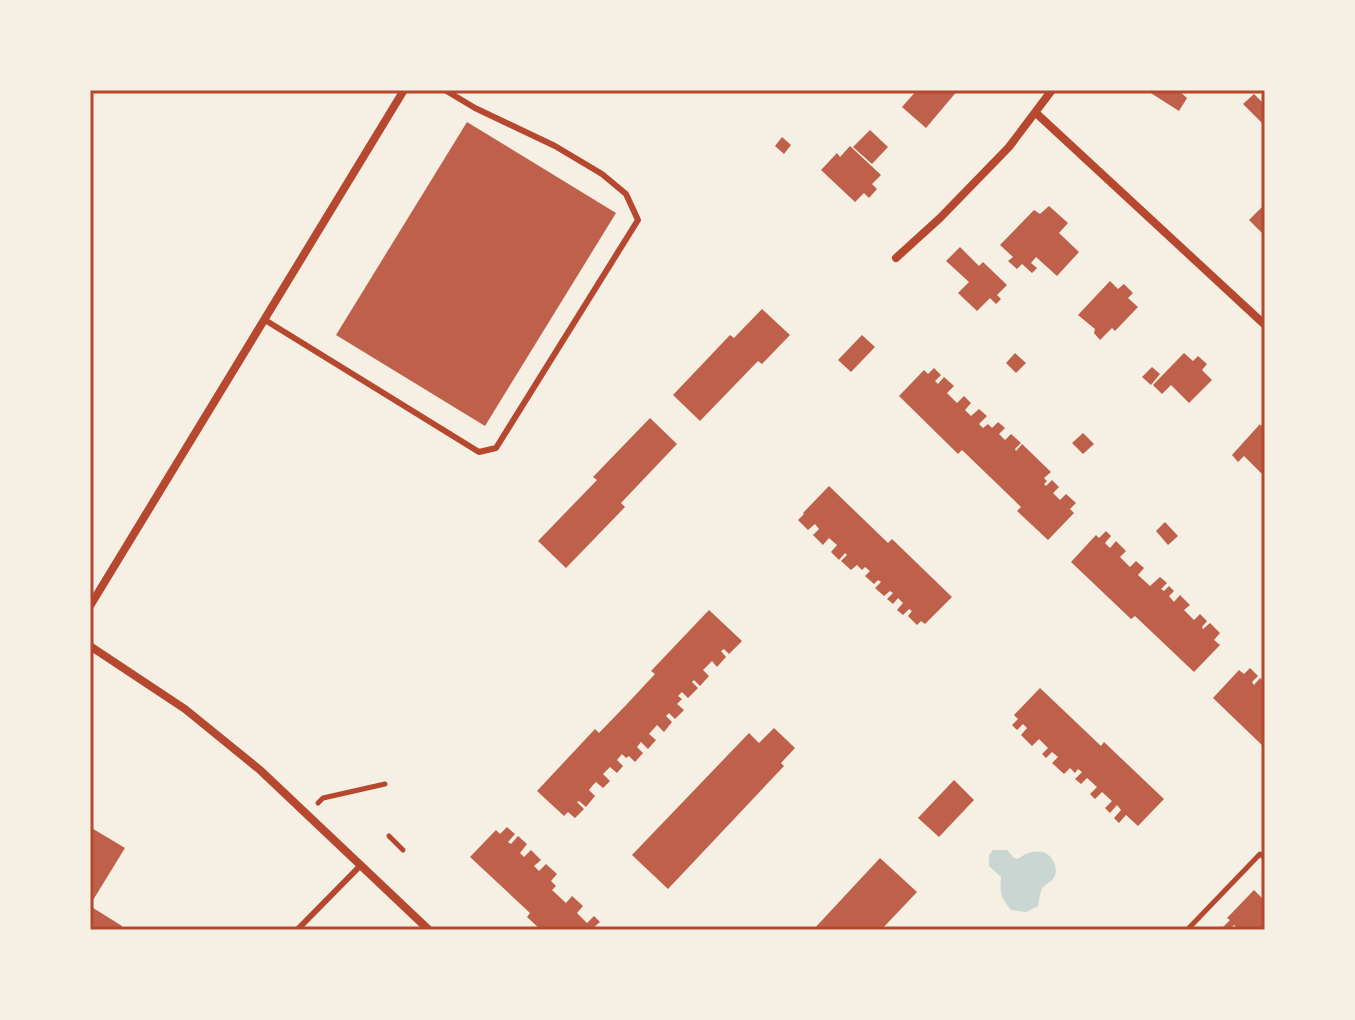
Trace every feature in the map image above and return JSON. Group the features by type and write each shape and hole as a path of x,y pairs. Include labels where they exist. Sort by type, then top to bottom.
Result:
{"street":[{"path":"90,606 404,90"},
{"path":"896,258 1009,147 1052,90"},
{"path":"1036,113 1265,325"},
{"path":"90,646 185,709 260,770 429,930"}],"lane":[{"path":"265,320 479,452 496,448 638,220 626,194 602,174 555,146 475,108 445,90"},
{"path":"297,930 361,865"}],"path":[{"path":"323,798 385,784"},
{"path":"389,836 403,850"},
{"path":"1187,930 1260,854 1265,858"}],"shaded area":[{"path":"993,850 1007,850 1018,859 1030,852 1043,852 1052,859 1056,867 1055,875 1043,887 1038,906 1026,912 1011,910 1002,895 1001,877 989,866 989,855"}],"building":[{"path":"917,90 958,90 926,128 902,107"},
{"path":"1146,90 1178,90 1187,98 1179,111"},
{"path":"1254,94 1265,105 1265,121 1262,123 1243,104"},
{"path":"467,122 616,213 485,426 336,335"},
{"path":"870,130 888,147 872,164 853,147"},
{"path":"782,137 791,145 784,154 775,146"},
{"path":"850,146 881,175 872,184 877,189 869,198 864,193 855,202 821,170 837,153 840,157"},
{"path":"1265,204 1265,236 1249,220"},
{"path":"1049,206 1068,223 1059,233 1079,252 1057,276 1036,257 1031,263 1037,268 1032,273 1022,264 1017,269 1008,261 1013,257 1000,245 1034,210 1040,214"},
{"path":"960,247 979,266 983,262 1007,285 997,295 1001,299 996,304 990,298 977,311 958,293 969,282 946,261"},
{"path":"1110,281 1118,289 1124,284 1133,293 1128,298 1138,307 1115,331 1112,328 1100,340 1094,333 1095,329 1078,315"},
{"path":"762,309 790,335 762,364 758,361 700,421 673,395 730,335 734,338"},
{"path":"862,335 875,347 851,372 838,360"},
{"path":"1015,353 1026,363 1016,373 1006,363"},
{"path":"1184,353 1193,361 1198,356 1207,364 1202,370 1212,380 1189,403 1171,385 1162,394 1153,385"},
{"path":"1152,367 1160,374 1151,385 1142,377"},
{"path":"934,368 941,375 935,381 938,384 944,377 954,386 947,393 957,403 964,396 971,403 965,410 971,416 979,409 987,416 979,424 983,428 988,424 992,428 998,422 1005,428 999,434 1005,440 1011,434 1021,443 1016,451 1022,444 1051,472 1044,478 1047,481 1044,484 1046,486 1052,480 1059,487 1053,493 1060,500 1066,494 1076,503 1070,509 1074,513 1048,540 1017,511 1021,507 962,450 958,454 899,396 924,370 928,374"},
{"path":"650,418 677,444 621,503 625,507 566,568 538,541 597,480 593,477"},
{"path":"1265,422 1265,471 1262,474 1244,456 1238,462 1232,455"},
{"path":"1083,433 1094,444 1083,454 1072,443"},
{"path":"829,486 888,543 892,539 952,597 925,624 921,621 917,625 908,616 912,611 909,609 903,615 897,610 903,603 898,598 893,604 887,599 893,593 890,591 884,596 875,588 881,582 878,580 874,584 865,576 870,571 865,567 862,570 857,565 851,570 841,561 847,555 845,553 839,560 831,552 837,545 829,538 823,545 813,535 819,529 815,524 808,530 798,520"},
{"path":"1165,522 1178,536 1168,545 1156,531"},
{"path":"1106,531 1111,536 1105,543 1110,548 1116,541 1126,551 1120,557 1130,567 1136,561 1144,568 1138,575 1150,586 1160,577 1167,583 1161,589 1164,591 1169,586 1174,591 1169,596 1174,602 1180,595 1190,605 1184,610 1194,620 1200,614 1207,621 1203,629 1210,623 1220,633 1214,640 1220,645 1194,672 1135,616 1131,619 1071,562 1096,535 1099,538"},
{"path":"709,610 742,641 729,654 724,649 721,651 726,657 717,667 712,661 703,670 709,676 700,686 694,680 692,682 698,688 688,698 682,692 678,696 682,699 677,704 684,710 675,719 669,713 666,716 672,722 664,732 657,725 649,734 656,740 648,749 641,742 637,747 643,753 635,762 622,754 617,760 623,766 617,773 610,767 603,774 610,781 603,788 596,782 593,785 589,790 595,796 586,807 579,801 584,809 575,818 568,812 564,816 537,791 595,729 599,733 627,704 655,674 651,671"},
{"path":"1250,668 1258,676 1252,682 1254,685 1260,678 1265,682 1265,748 1213,698 1239,670 1244,674"},
{"path":"1040,688 1101,746 1104,742 1164,799 1138,826 1126,815 1119,823 1114,818 1121,810 1117,805 1110,813 1105,808 1112,801 1102,792 1095,799 1090,794 1097,787 1087,778 1081,784 1075,779 1082,772 1078,769 1075,773 1070,768 1064,774 1052,763 1058,757 1052,752 1046,758 1042,754 1048,748 1039,739 1032,746 1021,735 1027,728 1023,724 1017,730 1012,725 1018,719 1014,715"},
{"path":"774,728 795,748 781,763 784,766 668,889 632,855 749,733 759,743"},
{"path":"954,780 974,800 939,837 918,818"},
{"path":"90,827 125,848 90,905"},
{"path":"507,827 515,834 508,842 511,844 518,836 527,844 520,853 524,857 531,850 541,860 534,866 539,871 546,864 557,874 551,881 556,886 552,890 566,903 572,896 583,906 577,913 587,923 594,916 600,922 593,928 595,930 541,930 527,917 530,913 470,857 496,830 500,834"},
{"path":"880,858 917,892 881,930 813,930"},
{"path":"1254,890 1265,901 1265,930 1239,930 1234,925 1226,930 1223,927 1230,920 1227,918"},
{"path":"90,906 122,926 120,930 90,930"}]}
